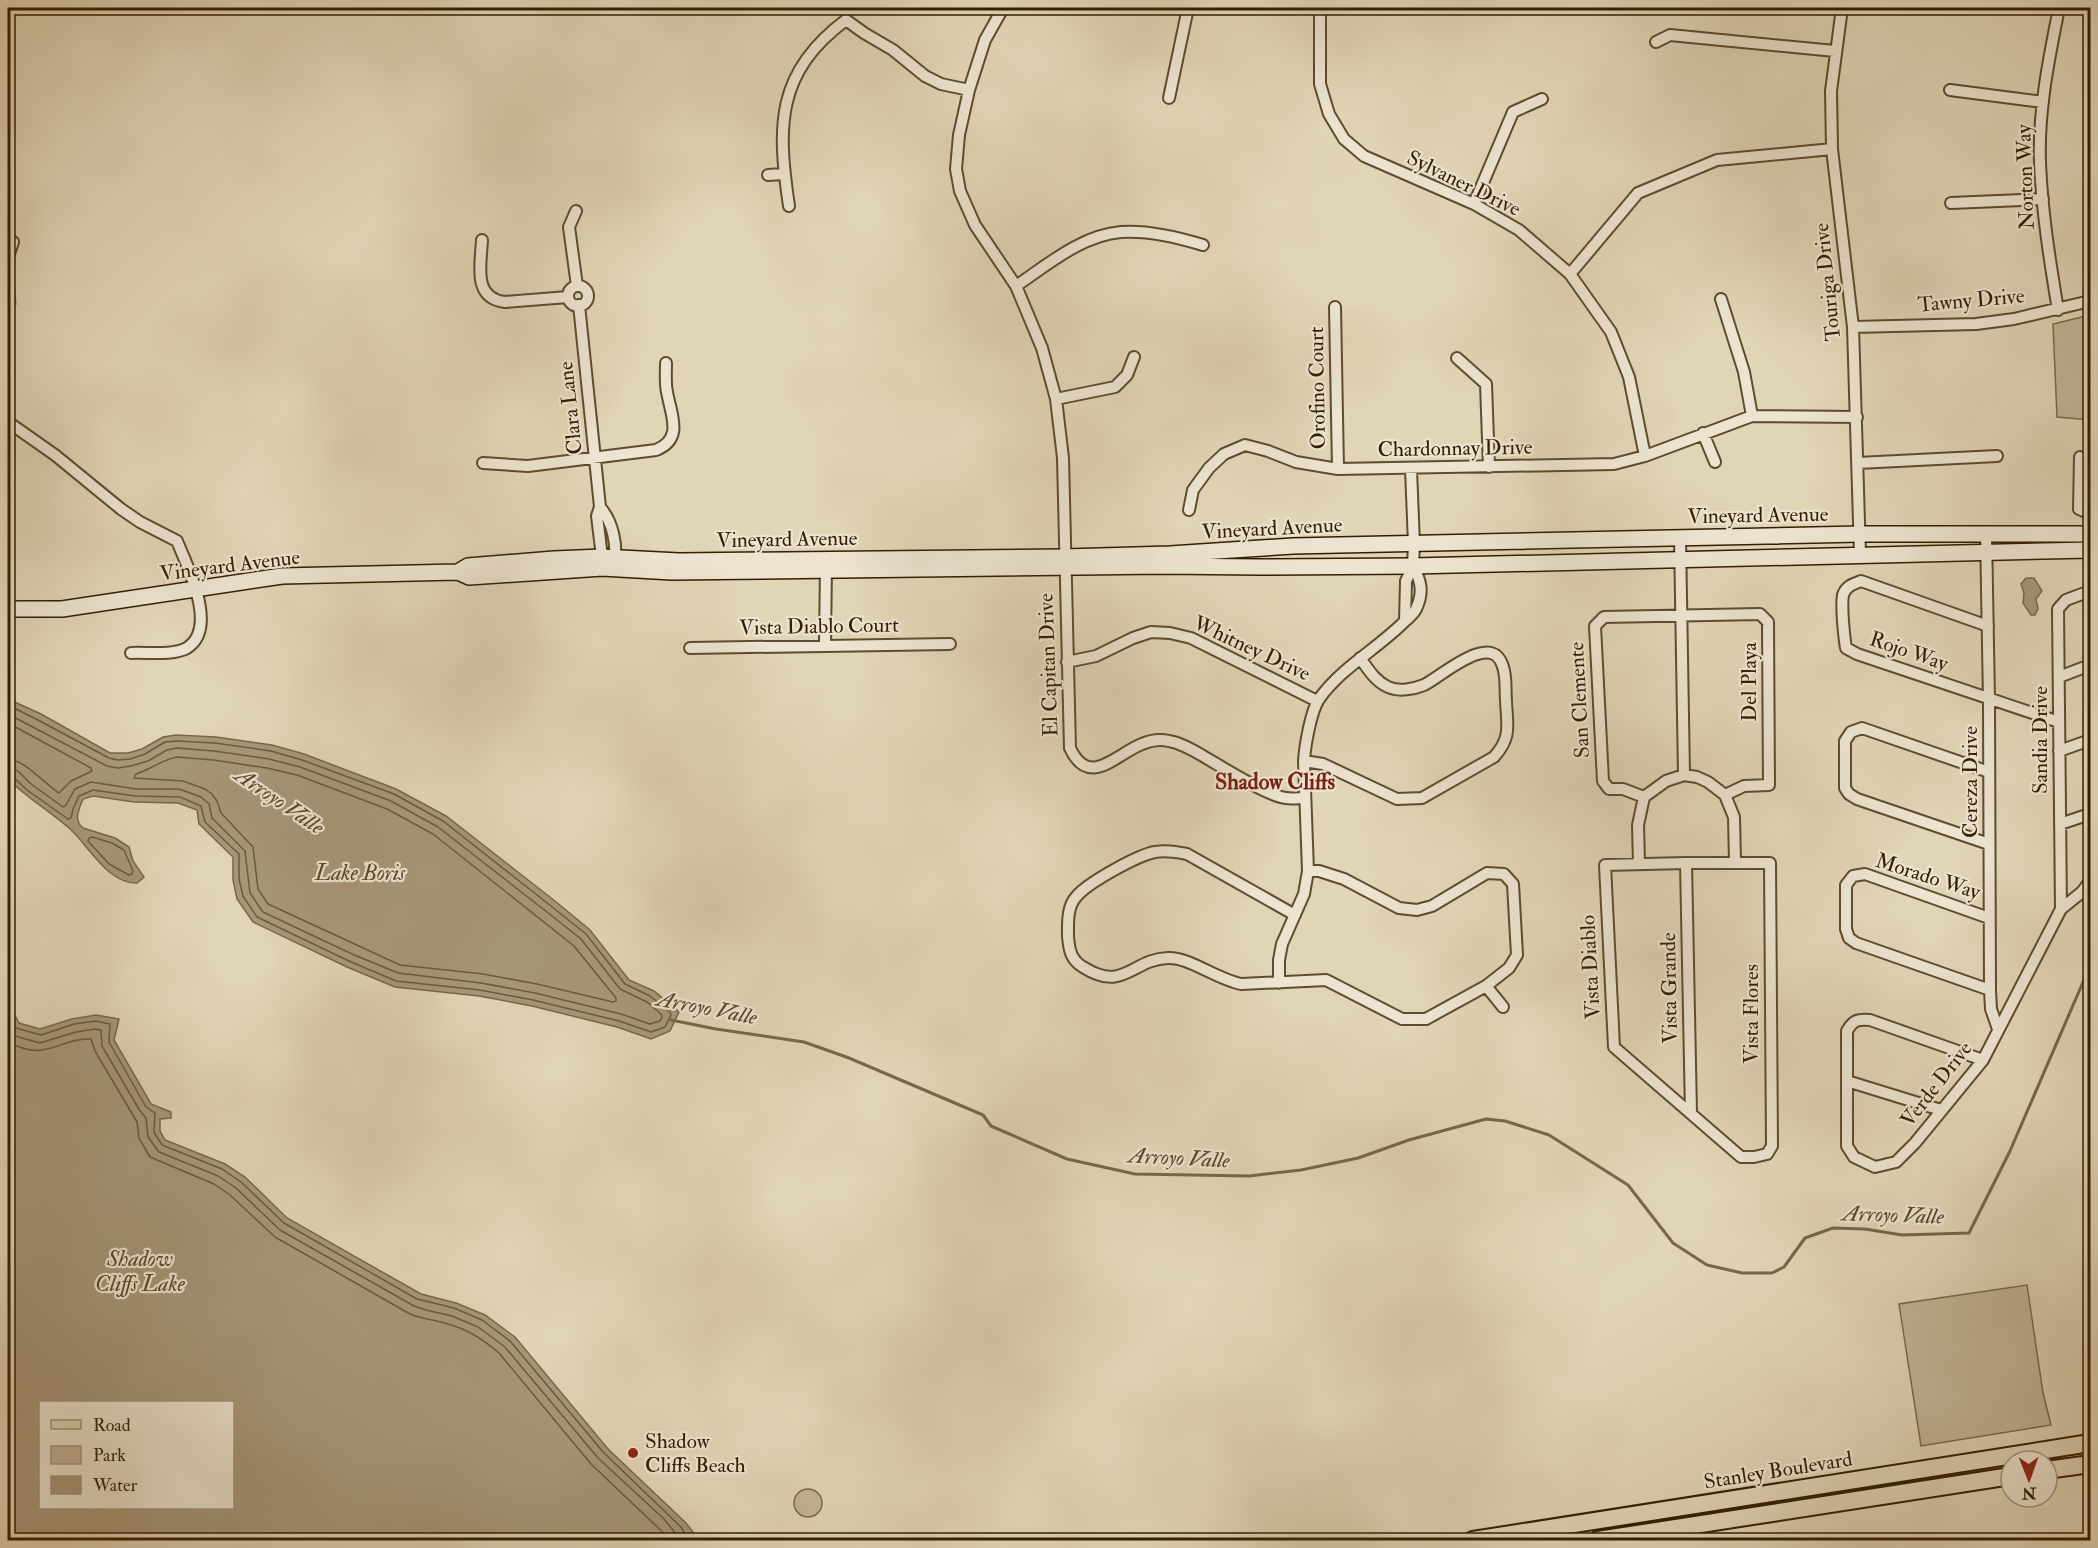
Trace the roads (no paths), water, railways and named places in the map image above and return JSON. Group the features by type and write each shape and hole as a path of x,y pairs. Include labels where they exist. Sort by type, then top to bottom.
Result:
{"main road":[{"name":"Stanley Boulevard","path":"1473,1540 2091,1443"},
{"path":"2059,1468 2091,1464"},
{"name":"Stanley Boulevard","path":"1598,1540 1999,1478"}],"street":[{"name":"El Capitan Drive","path":"1003,8 985,40 969,90 959,135 956,169 960,191 975,225 1016,286 1042,348 1056,399 1063,458 1070,748 1075,759 1083,766 1096,768 1141,744 1154,740 1171,741 1193,750 1257,787 1284,798 1304,798"},
{"path":"1169,98 1188,8"},
{"name":"Sylvaner Drive","path":"1320,8 1320,84 1329,114 1344,139 1364,156 1474,204 1519,231 1570,274 1611,332 1629,377 1645,456"},
{"name":"Touriga Drive","path":"1842,8 1831,91 1832,149 1853,327 1860,554"},
{"name":"Norton Way","path":"2058,310 2049,259 2040,162 2043,102 2059,8"},
{"path":"789,206 782,137 786,105 797,75 809,53 828,33 846,20 893,50 925,76 941,84 969,90"},
{"path":"1656,42 1670,35 1835,51"},
{"path":"1950,90 2043,102"},
{"path":"1474,204 1513,112 1542,99"},
{"path":"1570,274 1638,193 1717,160 1832,149"},
{"path":"768,175 784,174"},
{"path":"1951,203 2043,199"},
{"path":"576,211 569,227 577,286"},
{"path":"1016,286 1064,254 1092,239 1121,232 1176,237 1203,245"},
{"path":"482,240 481,282 488,296 496,301 505,302 568,297"},
{"path":"8,257 13,242"},
{"path":"577,286 585,288 588,294 586,301 579,305 572,303 568,297 570,291 577,286"},
{"path":"1721,299 1744,372 1752,416 1857,417"},
{"name":"Tawny Drive","path":"1853,327 1976,324 2013,319 2091,301"},
{"name":"Clara Lane","path":"579,305 600,507 612,525 611,561"},
{"name":"Orofino Court","path":"1335,307 1338,469"},
{"path":"1056,399 1115,387 1128,375 1134,357"},
{"path":"1457,358 1486,384 1489,467"},
{"path":"483,463 528,466 656,450 664,447 670,441 673,429 666,389 666,363"},
{"name":"Chardonnay Drive","path":"1189,510 1193,490 1209,468 1224,454 1245,445 1296,462 1338,469 1614,464 1645,456 1752,416"},
{"path":"8,422 55,455 121,509 140,522 177,541 197,589 200,630 187,648 176,652 131,652"},
{"path":"1703,434 1715,462"},
{"path":"1858,464 1997,456"},
{"path":"2080,458 2079,509 2091,514"},
{"path":"1278,982 1282,944 1304,894 1308,871 1304,798 1305,743 1317,701 1336,678 1379,645 1405,621 1406,581 1413,566 1414,544 1411,469"},
{"name":"Cereza Drive","path":"1986,533 1990,990 1991,1009 1998,1029"},
{"name":"Vineyard Avenue","path":"1064,562 1293,546 1860,534 2091,534"},
{"path":"1680,538 1684,775"},
{"name":"Vineyard Avenue","path":"8,609 62,609 282,576 458,572 469,578 611,561 672,572 826,565 1064,562 1163,566 1413,566 2091,550"},
{"path":"825,645 826,565"},
{"name":"Rojo Way","path":"1988,626 1861,582 1850,584 1843,594 1846,648 1857,654 1989,700 2059,722"},
{"name":"Sandia Drive","path":"2061,909 2058,609 2066,600 2091,591"},
{"name":"Del Playa","path":"1682,615 1760,614 1768,622 1769,785 1744,786 1725,795"},
{"name":"San Clemente","path":"1644,797 1623,789 1610,789 1603,781 1595,626 1604,617 1682,615"},
{"name":"Whitney Drive","path":"1067,662 1096,656 1151,632 1170,633 1191,638 1317,701"},
{"name":"Vista Diablo Court","path":"690,648 950,644"},
{"path":"1304,761 1323,764 1397,799 1410,800 1422,798 1494,757 1501,749 1507,737 1505,672 1502,661 1493,653 1479,652 1424,685 1407,690 1389,688 1374,677 1360,658"},
{"path":"2059,677 2091,665"},
{"path":"1989,772 1862,728 1851,732 1845,741 1845,788 1849,794 1857,799 1989,844"},
{"path":"2059,751 2091,740"},
{"path":"1639,864 1638,825 1644,797 1666,781 1684,775 1697,777 1725,795 1734,817 1735,862"},
{"path":"2060,824 2091,814"},
{"path":"1295,915 1187,854 1171,851 1155,852 1138,857 1075,897 1069,910 1069,948 1074,960 1085,968 1110,978 1121,976 1153,959 1172,957 1229,981 1257,984 1326,980 1402,1019 1426,1019 1486,986 1509,968 1517,955 1513,884 1504,874 1487,873 1432,906 1417,910 1399,908 1344,879 1319,871 1308,871"},
{"name":"Vista Flores","path":"1686,863 1770,863 1772,1146 1767,1154 1741,1157 1691,1113"},
{"name":"Vista Diablo","path":"1686,863 1605,865 1614,1047 1691,1113"},
{"name":"Vista Grande","path":"1686,863 1691,1113"},
{"name":"Morado Way","path":"1989,918 1865,873 1852,876 1846,885 1846,929 1849,938 1990,990"},
{"name":"Verde Drive","path":"1983,1060 1870,1020 1859,1019 1851,1023 1847,1031 1847,1146 1854,1157 1875,1167 1896,1162 1941,1110 1983,1060 2061,909 2091,882"},
{"path":"1486,986 1503,1007"},
{"path":"1847,1081 1941,1110"}],"water":[{"path":"2026,578 2034,578 2042,591 2036,599 2038,609 2035,615 2031,615 2023,603 2024,593 2021,584"},
{"name":"Lake Boris","path":"8,699 41,714 110,753 128,753 142,749 163,737 176,735 216,737 272,745 304,754 396,789 446,816 590,930 629,980 654,991 679,1012 670,1031 651,1039 617,1027 532,1006 479,996 395,987 347,967 253,922 237,899 233,880 233,857 199,824 197,810 178,803 134,802 93,796 83,799 78,814 80,825 115,838 129,847 133,861 144,877 137,883 127,882 117,877 100,863 70,829 8,779"},
{"name":"Shadow Cliffs Lake","path":"8,1002 19,1023 40,1029 72,1019 96,1015 119,1019 114,1040 151,1104 171,1112 171,1118 160,1119 160,1131 165,1140 225,1164 245,1177 287,1218 421,1294 456,1303 485,1315 515,1337 608,1449 686,1523 696,1540 8,1540"}],"waterway":[{"path":"8,312 15,304 11,257"},
{"name":"Arroyo Valle","path":"671,1020 804,1042 849,1058 983,1115 991,1126 1067,1159 1135,1174 1249,1176 1301,1170 1358,1158 1409,1140 1486,1119 1505,1121 1549,1135 1628,1185 1673,1243 1707,1265 1742,1273 1772,1273 1784,1267 1805,1238 1833,1228 1865,1229 1902,1235 1969,1233 2010,1151 2090,966"}],"railway":[{"path":"2085,1540 2090,1540"}],"place":[{"name":"Shadow Cliffs Beach","path":"633,1453"}],"district":[{"name":"Shadow Cliffs","path":"1275,781"}]}
